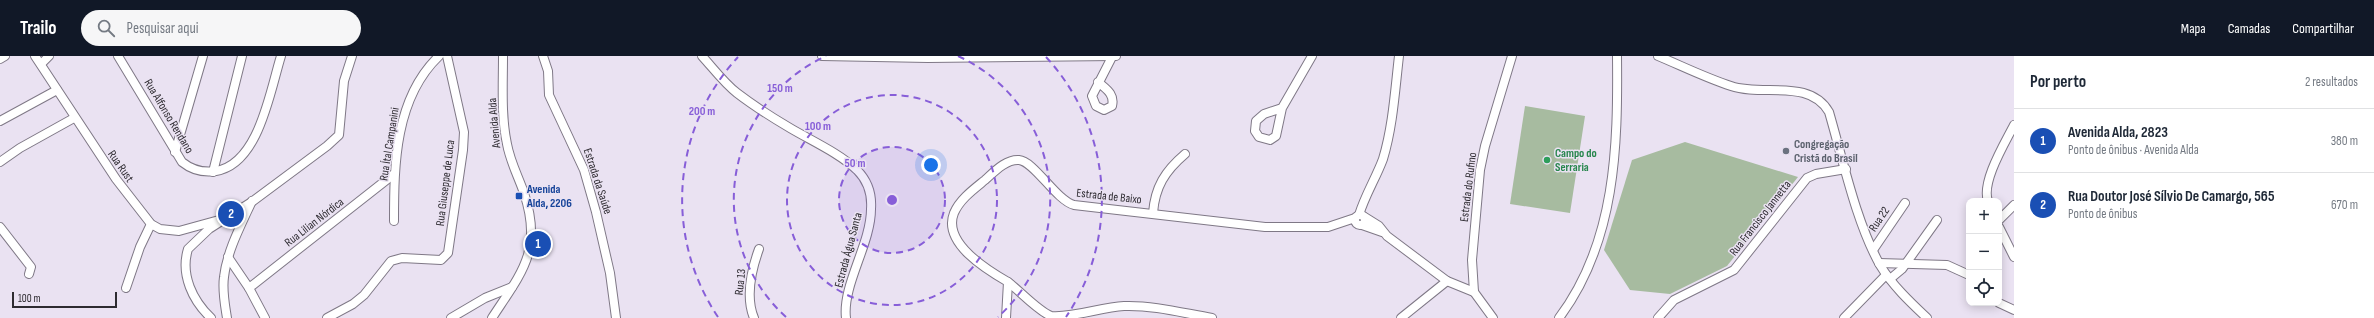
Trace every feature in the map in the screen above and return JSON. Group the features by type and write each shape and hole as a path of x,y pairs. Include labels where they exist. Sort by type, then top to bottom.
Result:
{"street":[{"path":"0,59 5,56"},
{"name":"Rua Rust","path":"36,56 74,118 116,179 151,224"},
{"path":"41,64 49,56"},
{"name":"Rua Alfonso Rendano","path":"118,56 175,152 187,166 200,171 213,172 224,170 237,163 252,144 281,56"},
{"path":"175,152 203,56"},
{"path":"213,172 242,56"},
{"path":"211,318 194,297 188,284 186,261 191,244 222,220 253,201 327,146 339,135 344,81 352,56"},
{"name":"Rua Ítal Campanini","path":"394,221 394,174 403,117 408,102 417,84 439,56"},
{"name":"Rua Giuseppe de Luca","path":"327,318 353,304 364,295 391,260 402,258 441,260 448,253 464,132 447,56"},
{"name":"Avenida Alda","path":"492,318 512,287 529,254 533,240 532,225 506,142 503,56"},
{"name":"Estrada da Saúde","path":"543,56 548,71 549,95 584,170 596,212 610,273 616,318"},
{"name":"Estrada Água Santa","path":"702,56 737,93 845,161 858,171 866,182 871,195 872,210 869,226 848,299 846,318"},
{"path":"822,56 1114,56"},
{"path":"1098,82 1114,56"},
{"path":"1282,108 1312,56"},
{"path":"1399,56 1389,135 1382,160 1364,200 1359,220 1382,232 1447,282 1474,292 1493,318"},
{"name":"Estrada do Rufino","path":"1474,292 1472,260 1480,170 1485,146 1512,56"},
{"path":"1559,318 1582,278 1601,232 1609,203 1616,124 1617,56"},
{"path":"1658,56 1743,90 1791,91 1817,98 1829,112 1846,169 1873,250 1879,263 1888,277 1926,318"},
{"path":"0,121 57,90"},
{"path":"0,162 20,148 74,118"},
{"path":"1988,198 1986,187 2014,125"},
{"path":"1153,213 1158,187 1172,164 1185,154"},
{"name":"Estrada de Baixo","path":"1212,318 1145,306 1122,306 1069,317 1052,316 1038,308 1008,282 980,265 968,253 958,242 953,224 954,214 968,195 1007,163 1019,160 1025,162 1068,204 1153,213 1236,225 1265,227 1332,226 1359,220"},
{"name":"Rua Francisco Jannetta","path":"1658,318 1674,300 1734,270 1807,178 1816,174 1846,169"},
{"name":"Rua Lilian Nórdica","path":"249,288 394,174"},
{"path":"227,318 224,278 228,257 253,201"},
{"name":"Rua 22","path":"1873,250 1905,203"},
{"path":"2002,217 2014,205"},
{"path":"126,288 151,224 160,230 179,231 222,220"},
{"path":"1844,318 1906,262 1937,220"},
{"path":"0,227 31,267 29,274"},
{"path":"2002,233 2014,257"},
{"name":"Rua 13","path":"754,318 749,302 749,290 752,270 759,249"},
{"path":"228,257 249,288 265,318"},
{"path":"1879,263 1906,262 1947,265 1966,274"},
{"path":"1006,318 1008,282"},
{"path":"1401,318 1447,282"},
{"path":"451,318 479,301 512,287"},
{"path":"2002,304 2014,310"}],"green space":[{"name":"Campo do Serraria","path":"1525,106 1585,116 1570,213 1510,204"},
{"path":"1685,142 1798,177 1727,266 1670,294 1630,290 1604,250 1632,160"}],"place":[{"name":"Congregação Cristã do Brasil","path":"1786,151"},
{"name":"Campo do Serraria","path":"1547,160"},
{"name":"Avenida Alda, 2206","path":"519,196"},
{"name":"Rua Doutor José Sílvio De Camargo, 565","path":"231,214"},
{"name":"Avenida Alda, 2823","path":"538,244"}]}
